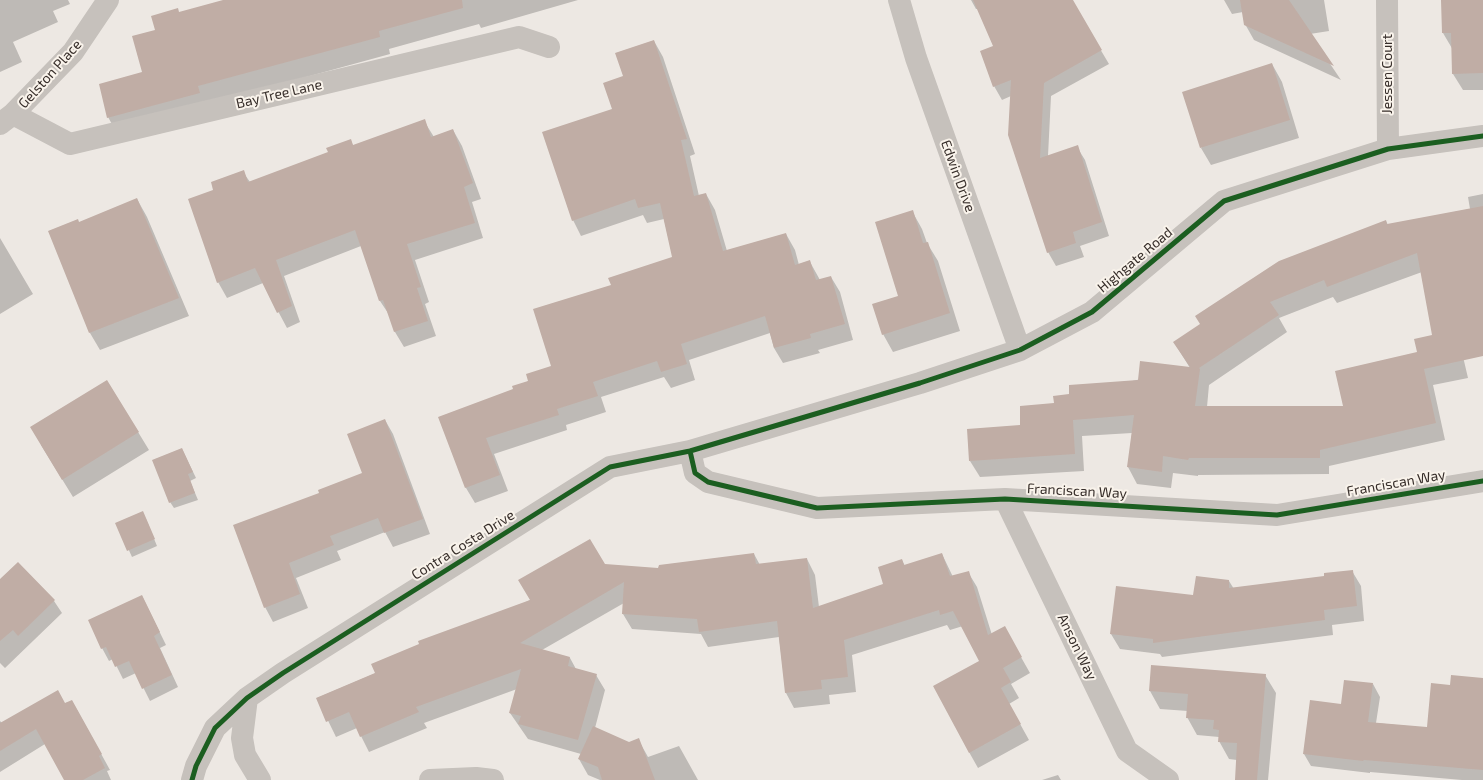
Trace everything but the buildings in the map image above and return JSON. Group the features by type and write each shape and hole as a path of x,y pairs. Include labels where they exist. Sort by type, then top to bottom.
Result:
{"street":[{"name":"Gelston Place","path":"7,119 73,52 108,0"},
{"name":"Edwin Drive","path":"899,0 916,58 1020,350"},
{"name":"Jessen Court","path":"1387,0 1388,149"},
{"name":"Bay Tree Lane","path":"7,119 70,144 519,37 549,47"},
{"name":"Highgate Road","path":"803,417 920,383 1020,350 1092,312 1224,201 1388,149 1483,136"},
{"name":"Contra Costa Drive","path":"192,780 196,766 215,728 247,698 302,661 610,467 690,451 803,417"},
{"name":"Franciscan Way","path":"690,451 695,473 708,482 817,508 1005,499 1277,515 1483,481"},
{"name":"Anson Way","path":"1005,499 1127,751 1168,780"},
{"path":"247,698 242,738 245,755 260,780"},
{"path":"430,780 476,778 493,780"}],"cycle path":[{"path":"192,780 196,766 215,728 247,698 283,673 610,467 690,451 920,383 1020,350 1092,312 1224,201 1388,149 1483,136"},
{"path":"690,451 695,473 708,482 817,508 1005,499 1277,515 1483,481"}]}
